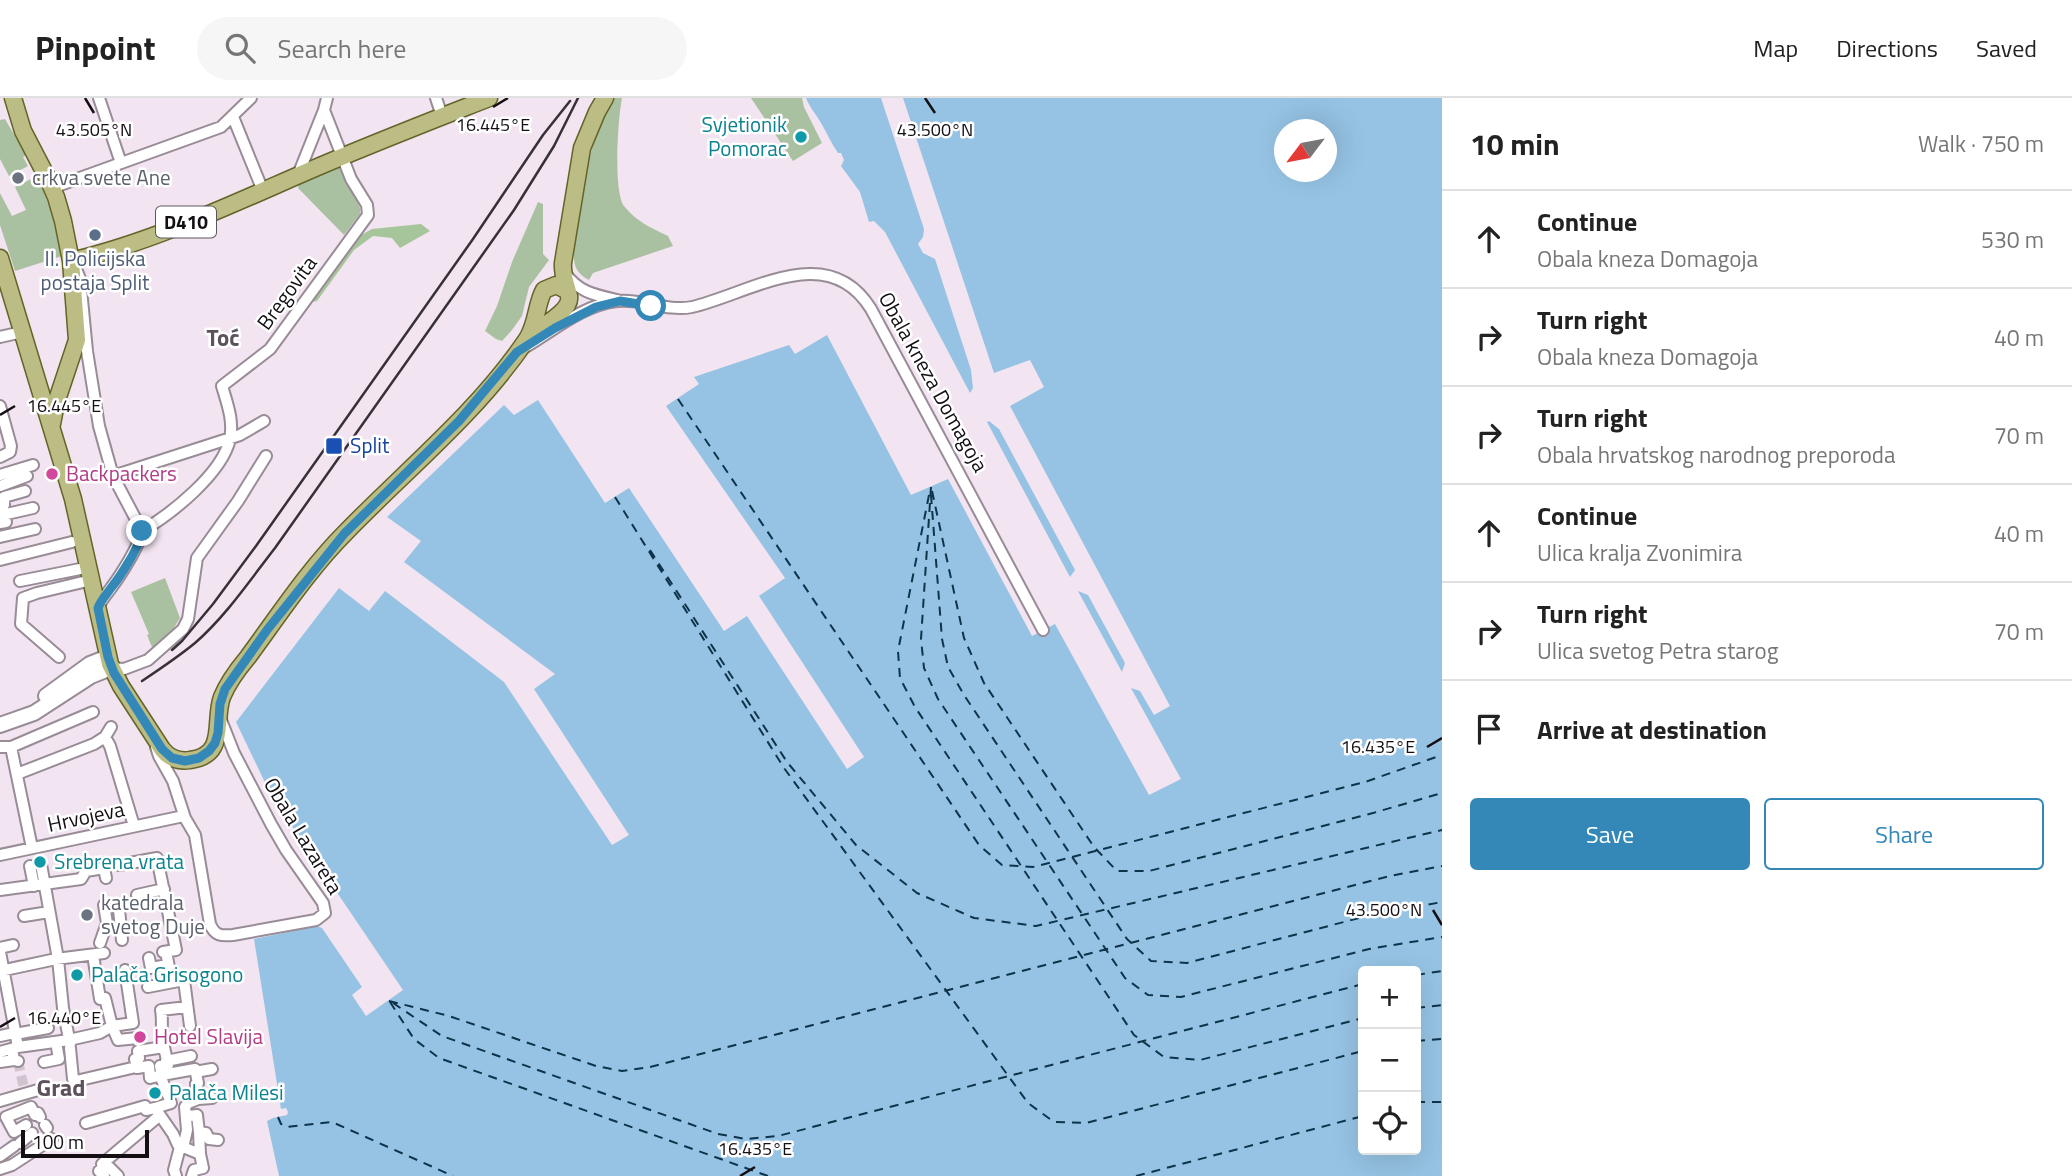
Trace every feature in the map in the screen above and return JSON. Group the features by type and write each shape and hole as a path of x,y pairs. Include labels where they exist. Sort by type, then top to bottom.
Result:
{"main road":[{"path":"13,98 23,131 52,188 63,221 71,261 78,335 51,426"},
{"name":"D410","path":"71,261 133,242 489,98"},
{"path":"566,290 562,267 582,148 605,98"},
{"name":"Obala kneza Domagoja","path":"0,258 73,499 110,662 165,753 185,761 199,758 209,751 217,739 222,696 231,679 329,551 459,421 517,352 528,337 544,290 548,286 556,285 566,290 569,300 565,310 528,337"},
{"path":"34,370 49,384 65,377"}],"street":[{"path":"99,98 121,163"},
{"path":"52,188 221,127 251,98"},
{"path":"298,175 327,98"},
{"path":"436,98 443,116"},
{"path":"324,110 343,156"},
{"path":"233,117 263,191"},
{"name":"Bregovita","path":"230,438 232,421 222,386 270,349 366,220 369,209 351,179 343,156"},
{"path":"71,261 80,279 87,351 99,426 113,475 142,531 136,548 98,608"},
{"path":"562,267 581,289 620,301"},
{"name":"Obala kneza Domagoja","path":"517,352 589,310 620,301 687,307 771,280 806,274 824,274 842,279 858,291 871,309 1043,630"},
{"path":"0,337 22,332"},
{"path":"0,457 10,452 2,419"},
{"path":"113,475 240,435 264,421"},
{"path":"142,531 165,518 214,471 223,459 230,438"},
{"path":"7,723 34,713 110,662 124,669 151,658 183,629 188,620 197,558 266,456"},
{"path":"0,475 30,471 0,486"},
{"path":"1,516 4,497 25,491"},
{"path":"1,516 33,508"},
{"path":"0,537 36,529"},
{"path":"0,560 72,542"},
{"path":"20,581 80,569"},
{"path":"59,657 21,624 23,598 83,582"},
{"name":"Obala Lazareta","path":"153,737 159,756 173,780 185,818 195,835 210,924 214,931 223,936 321,917 325,910 322,900 286,850 263,810 227,737 219,710"},
{"path":"93,712 6,747 17,774 39,885 49,912 75,1080 136,1067 149,1066 150,1078 195,1069 198,1099"},
{"path":"17,774 93,744 108,732 134,827"},
{"name":"Hrvojeva","path":"0,855 179,817"},
{"path":"120,865 157,859 176,950 165,952 172,982"},
{"path":"0,890 81,879 86,871 104,867 106,878"},
{"path":"137,895 164,890"},
{"path":"104,905 107,923 98,954 100,999 105,998 107,1010 120,1027"},
{"path":"118,905 122,940"},
{"path":"24,916 49,912"},
{"path":"13,945 0,950 5,1015 14,1034 15,1054"},
{"path":"2,971 98,954"},
{"path":"150,963 168,965"},
{"path":"125,970 118,1040 138,1038 138,1041"},
{"path":"148,987 184,980 190,1026"},
{"path":"162,1039 164,1024 161,1010 187,1007"},
{"path":"0,1062 15,1054 56,1042 70,1044 120,1027"},
{"path":"0,1036 48,1028"},
{"path":"44,1062 59,1059 56,1042"},
{"path":"86,1123 153,1110 171,1103 161,1075 160,1066 168,1065 164,1047 138,1051 136,1067"},
{"path":"0,1052 15,1054"},
{"path":"166,1060 191,1056"},
{"path":"195,1072 212,1069"},
{"path":"11,1115 3,1100 46,1088"},
{"path":"174,1175 187,1130 185,1107 198,1099 212,1098"},
{"path":"44,1123 31,1107 6,1117 14,1132 29,1129 17,1144 0,1157 4,1168 52,1139"},
{"path":"153,1110 182,1147 200,1154"},
{"path":"118,1176 102,1168 153,1110"},
{"path":"186,1114 197,1115 203,1168 194,1170 192,1176"},
{"path":"198,1132 206,1133 209,1139 218,1140"}],"green space":[{"path":"614,98 622,98 617,154 618,185 624,206 650,227 668,236 673,246 593,273 589,280 580,274 575,265 577,227 593,144"},
{"path":"751,98 802,98 822,143 793,161"},
{"path":"5,119 26,155 23,157 28,166 9,176 0,159 0,120"},
{"path":"339,167 343,170 360,208 360,214 344,235 298,188 299,183"},
{"path":"33,178 38,187 42,185 62,256 15,271 0,225 0,193 12,216 26,210 15,187"},
{"path":"538,202 543,204 543,254 549,260 529,287 522,316 502,341 485,331"},
{"path":"421,224 430,231 400,248 392,238 373,236 354,250 317,301 307,303 354,239 372,229"},
{"path":"165,578 180,618 154,652 131,592"}],"water":[{"path":"806,98 881,98 924,229 918,244 923,253 935,259 971,370 973,388 970,393 885,232 874,221 869,222 860,192 841,166 844,160 841,153 838,153"},
{"path":"903,98 1442,98 1442,1176 279,1176 267,1121 287,1115 288,1112 286,1108 281,1109 254,939 317,926 322,928 362,987 352,995 366,1016 403,990 271,795 236,722 339,588 369,611 385,591 504,682 612,845 629,835 534,689 555,674 404,562 421,541 387,517 504,405 514,415 538,400 605,503 629,488 724,631 747,616 847,769 864,757 759,596 785,578 666,406 699,384 694,377 789,345 795,354 827,335 911,495 948,479 1032,636 1055,624 1149,795 1181,779 1131,688 1140,691 1154,715 1170,706 1010,406 1044,387 1030,360 994,373"},
{"path":"987,422 999,429 1075,570 1070,577"},
{"path":"1078,591 1088,595 1125,663 1122,672"}],"ferry route":[{"path":"678,399 979,845 1002,865 1033,867 1365,782 1442,755"},
{"path":"931,487 921,639 924,668 938,699 1125,978 1148,995 1181,997 1369,949 1442,937"},
{"path":"932,491 964,638 984,683 1094,847 1117,871 1149,871 1442,793"},
{"path":"929,495 898,651 900,678 915,707 1134,1035 1164,1057 1200,1060 1358,1019"},
{"path":"931,495 942,639 948,667 1127,939 1151,961 1187,963 1363,917 1442,902"},
{"path":"615,497 784,768 1028,1103 1054,1122 1086,1123 1358,1052"},
{"path":"650,550 787,762 856,845 917,893 974,918 1036,926 1442,830"},
{"path":"389,1001 449,1016 596,1066 622,1071 650,1067 1390,876 1442,866"},
{"path":"1421,974 1442,971"},
{"path":"393,1003 442,1036 718,1134 746,1139 778,1136 1358,985"},
{"path":"390,1002 414,1039 439,1058 768,1176"},
{"path":"1421,1007 1442,1005"},
{"path":"1421,1041 1442,1039"},
{"path":"1421,1102 1442,1102"},
{"path":"278,1117 286,1127 332,1122 453,1176"},
{"path":"1136,1176 1358,1117"}],"tunnel":[{"path":"18,1061 25,1093"}],"railway":[{"path":"142,681 195,643 217,621 275,548 514,210 554,146 578,98"},
{"path":"172,650 213,604 256,546 473,239 543,135 570,101"}],"place":[{"name":"Svjetionik Pomorac","path":"801,137"},
{"name":"crkva svete Ane","path":"18,178"},
{"name":"II. Policijska postaja Split","path":"95,235"},
{"name":"Split","path":"334,446"},
{"name":"Backpackers","path":"52,474"},
{"name":"Srebrena vrata","path":"40,862"},
{"name":"katedrala svetog Duje","path":"87,915"},
{"name":"Palača Grisogono","path":"77,975"},
{"name":"Hotel Slavija","path":"140,1037"},
{"name":"Palača Milesi","path":"155,1093"}],"district":[{"name":"Toć","path":"223,338"},
{"name":"Grad","path":"61,1088"}],"route":[{"path":"142,531 136,548 98,608 108,657 117,679 162,749 176,760 195,759 206,754 215,743 220,704 231,679 322,559 468,412 517,352 596,307 620,301 651,306"}]}
